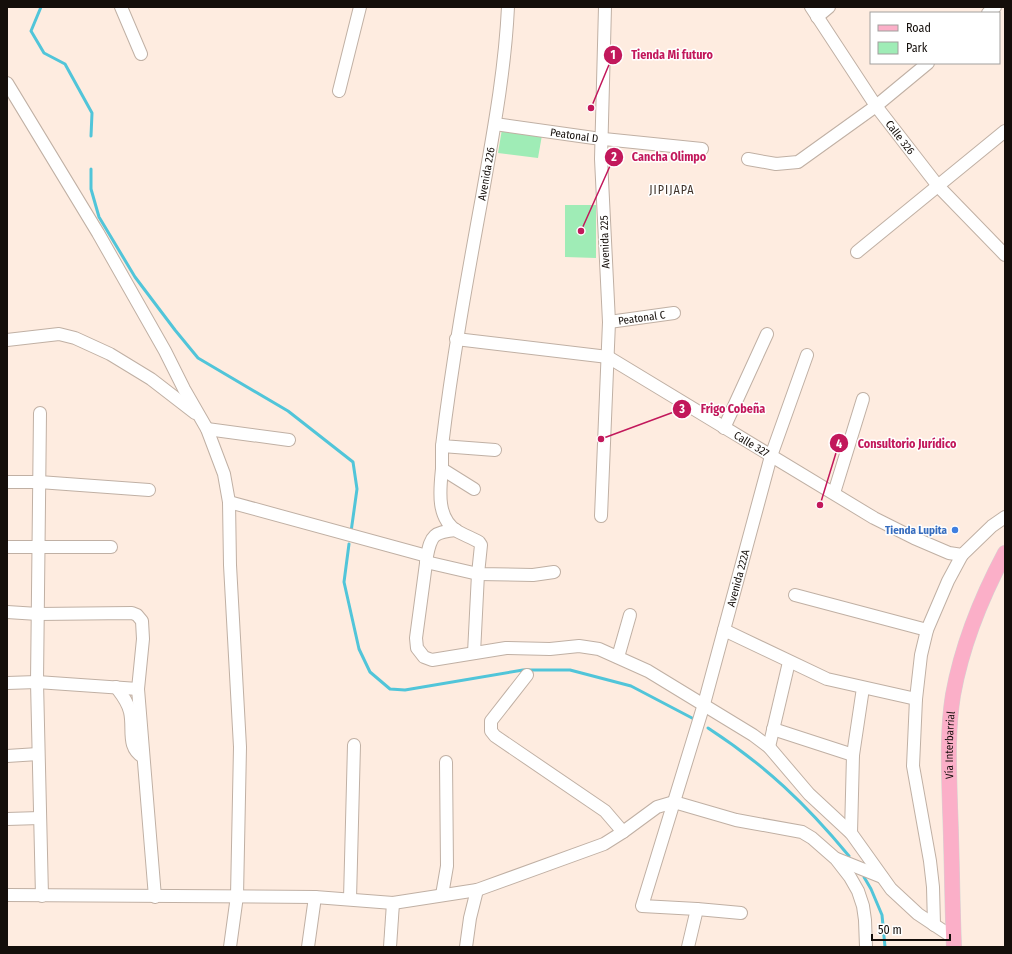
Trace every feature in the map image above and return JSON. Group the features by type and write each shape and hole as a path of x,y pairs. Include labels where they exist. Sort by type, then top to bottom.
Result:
{"main road":[{"name":"Vía Interbarrial","path":"954,943 949,753 953,696 959,667 973,623 988,585 1005,553"}],"street":[{"path":"120,7 142,54"},
{"path":"339,91 360,7"},
{"name":"Avenida 226","path":"456,530 444,516 441,505 440,491 442,446 456,339 495,124 508,7"},
{"name":"Avenida 225","path":"601,516 609,322 602,159 605,7"},
{"path":"814,12 830,7"},
{"name":"Calle 326","path":"814,12 876,106 938,186 1005,254"},
{"path":"748,159 776,164 798,162 876,106 927,64"},
{"path":"7,83 98,233 166,351 184,389 207,429 224,474 230,502 231,572 240,747 237,896 230,947"},
{"name":"Peatonal D","path":"495,124 702,149"},
{"path":"857,252 1005,132"},
{"name":"Peatonal C","path":"609,322 674,313"},
{"path":"7,340 59,334 75,338 110,354 152,379 201,417"},
{"path":"724,428 767,334"},
{"name":"Calle 327","path":"456,339 608,357 874,518 914,538 949,553 962,555"},
{"name":"Avenida 222A","path":"697,909 642,906 704,704 770,456 807,355"},
{"path":"834,493 863,399"},
{"path":"40,413 37,682 42,896"},
{"path":"207,429 290,440"},
{"path":"442,446 495,450"},
{"path":"442,469 474,489"},
{"path":"7,482 39,482 149,490"},
{"path":"230,502 478,574 533,574 554,572"},
{"path":"934,925 933,886 930,861 913,766 916,699 921,655 927,630 948,581 962,555 992,526 1005,517"},
{"path":"474,653 481,545 479,542 456,530 435,534 430,542 426,559 416,638 417,648 424,657 432,660 506,648 550,649 579,646 599,649 648,671 704,704 768,746 809,794 851,833 891,889 904,902 934,925 954,943"},
{"path":"7,547 111,547"},
{"path":"795,595 927,630"},
{"path":"7,612 38,614 132,613 138,615 142,621 143,639 138,689 155,897"},
{"path":"618,657 630,615"},
{"path":"724,630 827,679 916,699"},
{"path":"768,746 789,662"},
{"path":"526,676 491,721 491,731 495,736 604,811 623,832"},
{"path":"7,683 37,682 138,689"},
{"path":"116,687 125,700 130,711 132,744 137,754 143,758"},
{"path":"851,833 853,755 863,688"},
{"path":"773,729 853,755"},
{"path":"350,899 354,745"},
{"path":"7,756 38,754"},
{"path":"442,895 447,866 446,762"},
{"path":"7,895 315,897 393,903 477,890 604,844 657,807 674,802 736,820 802,832 812,838 836,859 852,882 863,906 866,947"},
{"path":"7,819 40,818"},
{"path":"836,859 882,877"},
{"path":"466,947 470,918 477,890"},
{"path":"308,947 315,897"},
{"path":"390,947 393,903"},
{"path":"688,947 697,909 741,913"}],"green space":[{"path":"502,129 542,135 538,158 498,153"},
{"path":"565,205 596,205 596,258 565,257"}],"waterway":[{"path":"41,7 31,31 44,53 65,64 92,113 91,136"},
{"path":"91,169 91,189 99,217 135,277 198,358 288,411 353,462 357,489 351,532"},
{"path":"349,544 344,582 359,649 370,672 390,689 405,690 523,670 570,670 631,686 692,718"},
{"path":"708,728 748,756 784,786 817,819 849,856"},
{"path":"864,877 882,915 885,947"}],"place":[{"name":"Tienda Mi futuro","path":"591,108"},
{"name":"Cancha Olimpo","path":"581,231"},
{"name":"Frigo Cobeña","path":"601,439"},
{"name":"Consultorio Jurídico","path":"820,505"},
{"name":"Tienda Lupita","path":"955,530"}],"district":[{"name":"JIPIJAPA","path":"672,190"}]}
